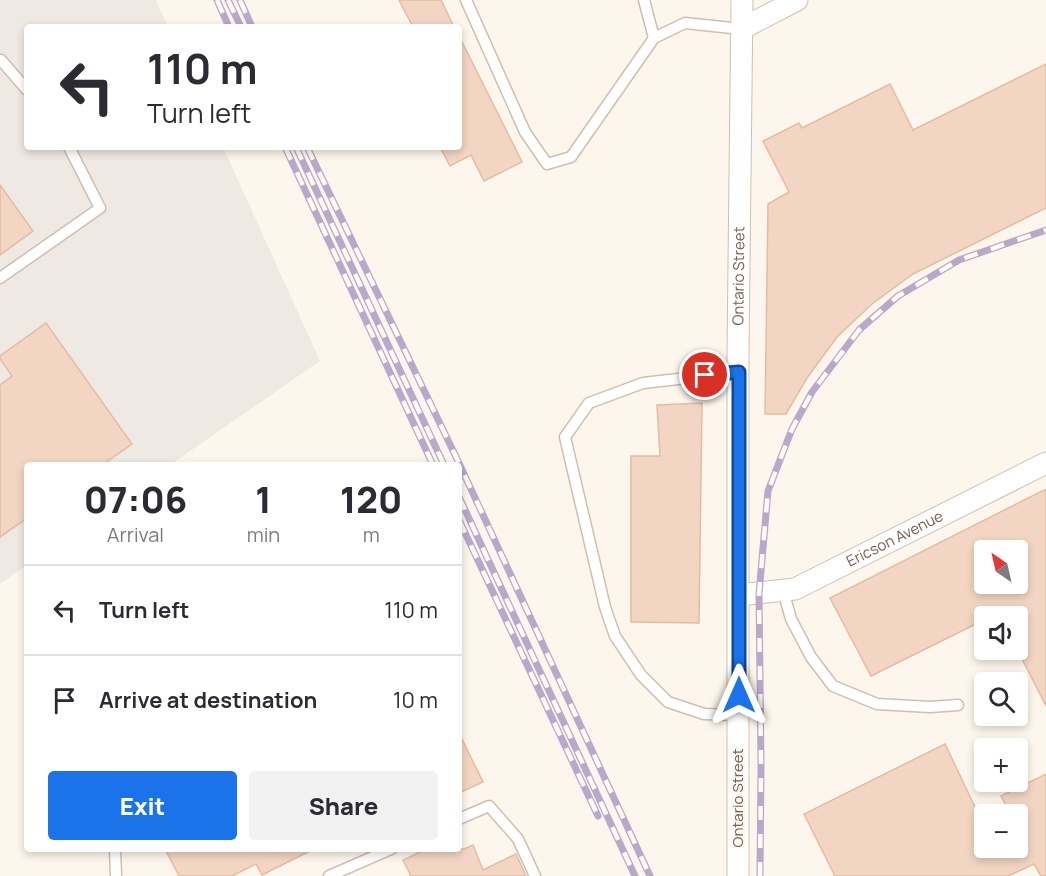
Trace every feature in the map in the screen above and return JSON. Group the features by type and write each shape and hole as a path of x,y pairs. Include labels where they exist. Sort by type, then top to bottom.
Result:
{"street":[{"name":"Ontario Street","path":"738,876 742,0"},
{"path":"741,29 796,0"},
{"name":"Ericson Avenue","path":"739,595 795,589 1046,463"}],"lane":[{"path":"466,0 525,132 547,164 571,157 654,38 685,23 741,29"},
{"path":"644,0 654,38"},
{"path":"0,61 24,87"},
{"path":"0,278 100,208 71,150"},
{"path":"739,372 643,383 589,403 565,437 604,607 615,636 641,675 668,702 704,714 739,715"},
{"path":"783,591 791,620 811,657 833,686 877,704 930,707 958,705"},
{"path":"462,818 489,806 519,838 535,876"},
{"path":"115,852 116,876"},
{"path":"329,876 384,852"}],"shaded area":[{"path":"0,0 156,0 167,24 24,24 24,150 224,150 320,361 174,462 24,462 24,567 0,584"}],"building":[{"path":"399,0 441,0 453,24 411,24"},
{"path":"462,42 522,162 484,181 471,155 450,166 442,150 462,150"},
{"path":"1046,64 1046,208 913,274 872,304 837,337 807,378 786,414 765,414 768,204 789,192 763,141 799,123 802,128 890,84 913,130"},
{"path":"0,185 33,231 0,255"},
{"path":"46,323 132,444 106,462 24,462 24,520 0,537 0,385 12,376 0,356"},
{"path":"702,403 699,623 631,622 631,456 660,456 657,405"},
{"path":"1046,489 1046,706 1023,660 1028,660 1028,606 974,606 974,625 871,676 830,598"},
{"path":"462,739 483,782 462,792"},
{"path":"945,744 974,805 974,858 1028,858 1028,804 1005,804 1001,796 1009,792 1028,792 1028,783 1046,774 1046,876 1041,876 1034,864 1008,876 835,876 804,814"},
{"path":"473,845 483,870 516,854 526,876 411,876 403,860 420,852 462,852"},
{"path":"167,852 308,852 262,875 256,864 232,876 179,876"}],"railway":[{"path":"217,0 228,24"},
{"path":"228,0 240,24"},
{"path":"240,0 251,24"},
{"path":"286,150 432,462"},
{"path":"297,150 443,462"},
{"path":"308,150 458,462"},
{"path":"760,876 759,594 768,491 792,429 812,392 859,330 898,296 959,260 1046,230"},
{"path":"462,470 650,876"},
{"path":"462,503 635,876"},
{"path":"462,526 598,816"}],"route":[{"path":"705,375 739,372 739,695"}]}
